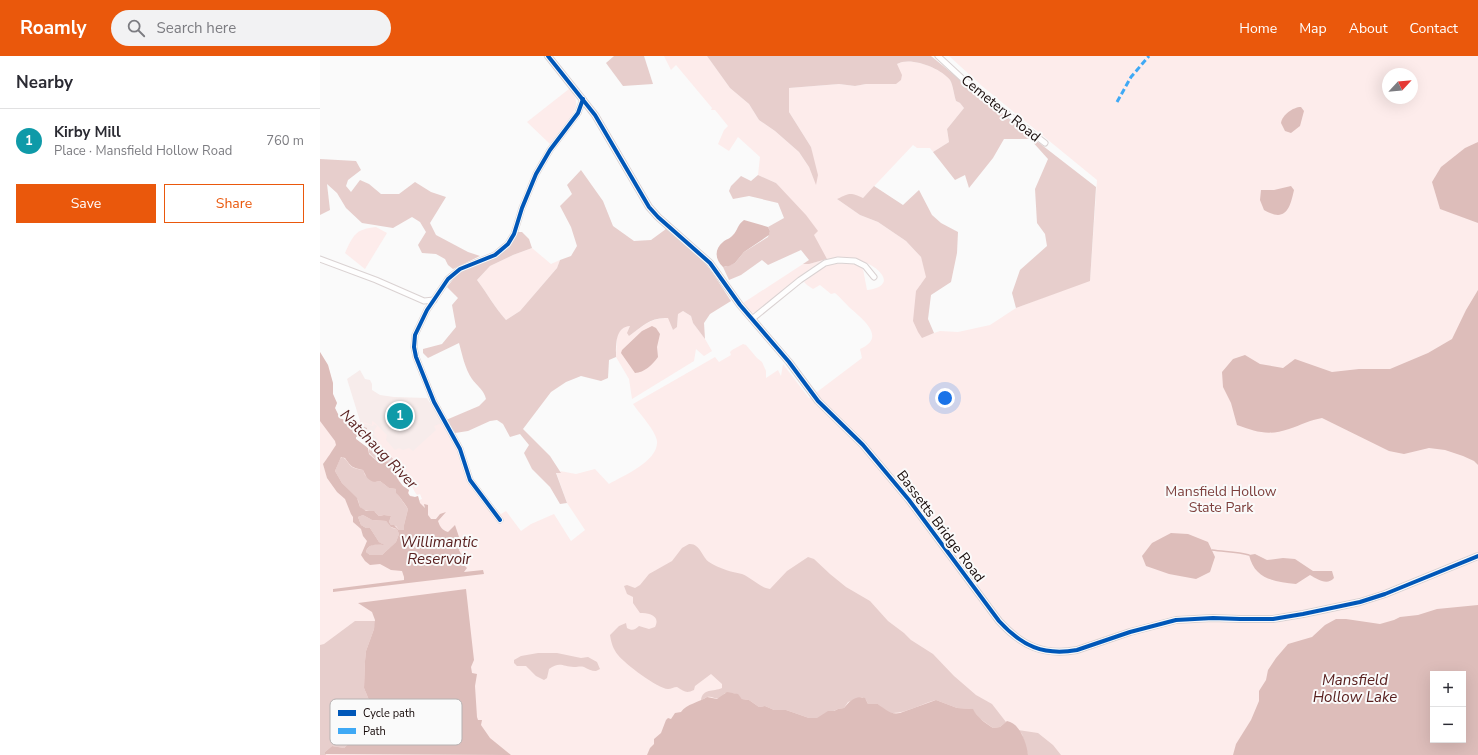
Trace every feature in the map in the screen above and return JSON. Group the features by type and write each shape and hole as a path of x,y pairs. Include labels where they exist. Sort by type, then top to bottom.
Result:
{"street":[{"name":"Bassetts Bridge Road","path":"548,56 591,110 649,207 710,263 740,305 789,362 818,401 868,451 910,500 999,621 1017,638 1036,649 1057,652 1077,650 1136,630 1184,619 1273,619 1329,609 1385,594 1478,556"},
{"name":"Cemetery Road","path":"938,56 964,80 1045,143"},
{"path":"500,520 470,479 460,449 436,407 416,357 414,347 415,335 427,310 448,279 460,269 495,255 508,244 514,234 522,208 536,174 550,150 578,113 583,99"},
{"path":"578,113 591,110"},
{"path":"320,259 376,280 424,301 434,300"},
{"path":"752,319 800,280 825,263 838,260 854,261 865,266 874,277"},
{"path":"424,301 427,310"}],"shaded area":[{"path":"614,56 644,56 653,84 623,86 606,63"},
{"path":"707,56 931,56 1007,118 1096,187 1090,281 1016,308 1012,293 1020,270 1047,246 1045,234 1037,223 1035,189 1048,159 1030,139 1004,139 993,158 969,188 965,175 955,180 933,152 949,142 947,129 964,108 956,101 950,80 940,71 925,64 910,61 897,64 902,75 901,80 896,84 866,84 855,86 839,84 789,88 789,112 811,147 818,175 816,185 809,167 799,152 775,131 759,120 749,104 730,88"},
{"path":"320,159 356,161 361,170 348,180 346,186 351,192 360,180 369,184 381,194 399,194 415,182 431,192 446,197 430,223 436,235 468,252 480,256 453,269 448,265 445,259 436,254 422,253 418,245 426,232 420,222 412,217 393,228 362,223 346,208 337,193 327,184 330,210 320,215"},
{"path":"581,170 603,201 613,226 634,241 651,240 666,229 699,256 712,272 731,301 710,314 704,323 705,339 693,323 691,316 683,311 678,314 677,327 673,330 668,318 651,321 629,336 627,333 630,326 625,327 621,330 617,337 616,357 609,360 608,378 601,381 581,376 566,382 551,392 523,429 550,456 561,473 556,473 567,503 560,504 550,487 532,469 524,453 529,445 520,434 510,437 503,424 497,420 490,421 468,431 455,433 446,420 479,406 486,399 485,396 467,371 459,343 428,358 423,353 423,349 442,344 456,327 452,305 458,298 447,287 454,278 461,272 498,255 512,243 517,232 522,232 529,239 532,248 490,266 477,280 506,320 520,311 557,268 560,260 571,256 577,246 571,227 560,206 572,194 567,185"},
{"path":"758,175 776,183 806,215 818,231 814,235 827,259 809,264 803,264 809,260 801,250 768,265 762,260 741,275 729,280 723,267 735,263 744,252 768,237 770,231 768,227 784,218 778,203 749,196 733,199 729,191 731,186 741,176 751,181"},
{"path":"874,186 903,205 919,190 932,215 941,223 958,232 957,253 951,282 931,295 928,319 934,333 922,338 913,321 916,291 926,277 921,257 906,241 878,222 860,215 837,199 850,194 863,198"},
{"path":"360,370 365,379 370,380 372,390 380,395 427,398 448,432 414,454 390,460 379,447 364,437 367,428 358,426 360,421 347,379"},
{"path":"377,442 395,461 391,466 388,462 379,463 369,453 369,446"},
{"path":"342,457 352,467 363,470 365,475 375,482 380,481 389,488 396,489 396,492 408,509 404,531 391,525 389,522 391,516 379,516 375,512 363,510 360,507 358,500 342,483 335,471"},
{"path":"363,515 372,520 386,521 392,528 397,529 399,534 396,542 382,555 370,555 366,552 370,546 382,544 370,528 366,528 361,525 358,517"},
{"path":"689,544 696,546 709,562 727,570 742,574 770,589 787,571 808,557 814,559 846,587 870,601 888,621 911,640 933,654 954,676 976,695 992,704 1006,722 1000,727 993,728 979,718 972,709 957,708 936,700 898,713 892,713 887,712 878,704 868,704 862,697 848,702 844,708 838,709 818,718 809,718 786,710 774,710 765,706 759,707 749,700 742,699 733,693 725,693 718,699 707,697 701,700 702,696 706,692 722,688 722,684 711,674 695,686 694,690 689,692 685,692 677,687 668,689 657,685 621,659 616,653 610,635 619,626 626,623 627,628 632,630 639,626 649,629 655,627 655,617 650,614 640,613 633,603 633,597 627,594 624,586 627,585 635,588 640,585 649,574 672,561 682,548"},
{"path":"355,621 376,621 366,651 365,661 364,688 369,699 330,699 330,745 347,745 344,748 332,746 325,752 326,755 320,755 320,645 324,644"},
{"path":"538,653 557,653 581,658 588,657 597,662 600,669 594,671 583,667 556,665 549,669 547,678 544,680 536,676 526,666 517,666 514,663 514,660 521,656"},
{"path":"1018,730 1038,733 1053,745 1061,755 1028,755 1022,734"}],"green space":[{"name":"Mansfield Hollow State Park","path":"664,56 707,56 730,88 749,104 759,120 775,131 799,152 809,167 816,184 811,147 789,112 789,88 839,84 855,86 866,84 896,84 897,64 910,61 925,64 940,71 950,80 956,101 964,108 947,129 949,142 933,152 930,148 917,148 913,145 863,198 837,199 860,215 878,222 906,241 921,257 927,277 920,285 922,337 940,331 958,332 990,325 1016,308 1090,280 1097,180 982,86 949,56 1478,56 1478,755 320,755 320,352 328,365 333,384 333,394 337,403 335,408 339,417 356,439 368,448 369,454 379,463 383,461 395,461 376,441 378,439 374,435 374,431 377,426 374,424 373,426 362,423 364,422 372,425 372,421 374,422 387,435 386,440 395,450 399,448 403,450 409,448 413,451 436,430 434,426 439,424 443,425 457,449 462,468 468,465 477,485 486,498 501,514 506,511 521,531 531,524 554,514 571,541 585,530 567,503 556,472 561,472 560,471 576,474 595,469 609,484 631,472 646,461 656,448 657,441 651,427 633,404 715,357 719,362 731,355 730,352 732,350 743,344 746,345 762,362 766,371 766,378 778,370 781,376 783,364 809,398 862,358 860,349 868,344 872,339 870,328 835,293 831,294 820,285 813,289 804,282 826,265 846,263 859,265 863,269 867,290 879,286 884,281 882,274 864,262 851,258 838,257 826,260 798,277 757,312 751,313 743,303 803,264 809,264 827,259 776,183 758,175 760,157 738,137 729,151 718,144 724,130 728,126 715,110 711,110 712,108 676,65 671,70","holes":["401,471 404,473 417,495 420,494 422,499 419,500 418,496 415,497 409,495 409,490 403,486 397,477 401,475"]},
{"path":"569,89 576,101 576,107 570,118 550,144 527,122"},
{"path":"376,227 387,233 365,269 345,253 356,234 364,229"},
{"path":"532,248 551,264 560,260 557,268 520,311 506,320 477,280 490,266"},
{"path":"683,311 691,316 693,323 712,351 704,356 696,349 694,361 632,399 629,379 616,357 617,334 625,326 630,325 629,336 648,323 663,318 669,318 673,330 677,327 678,313"}],"water":[{"path":"1301,107 1304,111 1300,126 1291,133 1285,131 1281,123 1283,117 1291,110"},
{"path":"1478,142 1478,223 1440,209 1432,182 1441,167 1465,148"},
{"path":"1291,186 1294,190 1291,203 1286,212 1277,215 1271,214 1264,210 1260,200 1261,190 1274,190"},
{"path":"744,220 768,227 770,231 769,235 744,252 735,263 723,267 717,258 718,248 724,241 732,236"},
{"path":"1478,290 1478,465 1474,461 1463,456 1445,450 1429,448 1404,454 1389,451 1322,418 1282,431 1269,433 1250,430 1237,425 1231,403 1223,387 1222,372 1233,359 1245,355 1260,364 1283,368 1295,359 1332,372 1359,369 1390,369 1428,353 1452,339 1466,310"},
{"path":"652,326 656,328 660,334 657,347 658,357 645,370 635,373 621,353 622,350 642,331"},
{"name":"Willimantic Reservoir","path":"320,352 328,365 333,383 333,394 337,403 335,408 340,418 367,428 364,437 358,436 356,439 368,448 369,454 379,463 383,461 389,462 399,481 409,490 408,493 410,496 418,496 420,503 425,508 424,504 428,505 428,515 431,519 436,519 440,514 446,512 438,521 442,528 448,532 455,525 459,537 463,542 459,550 463,558 466,560 464,565 467,568 464,572 483,570 484,574 333,592 333,589 404,580 404,577 402,571 391,570 380,564 370,565 361,555 367,541 363,536 361,529 353,522 353,517 345,499 337,492 327,478 323,464 336,445 335,441 320,421","holes":["341,457 345,458 352,467 363,470 371,481 380,481 389,488 396,489 396,493 408,509 404,530 399,530 394,525 391,525 389,522 391,516 379,516 374,511 366,511 360,507 357,498 342,483 335,471","363,515 372,520 386,521 391,527 397,529 399,534 396,542 382,555 370,555 366,552 371,546 384,545 379,542 370,528 366,528 361,525 358,517"]},
{"path":"1171,533 1188,534 1208,542 1215,557 1210,572 1196,579 1169,574 1146,566 1142,556 1152,543"},
{"path":"1255,554 1267,560 1283,558 1295,559 1313,571 1332,571 1334,578 1325,582 1310,575 1296,584 1266,578 1256,570 1252,563 1249,555"},
{"path":"466,589 474,660 471,667 472,673 477,674 475,686 477,717 478,720 482,720 481,725 490,738 511,755 325,754 325,752 332,746 344,748 346,745 462,745 462,699 369,699 364,688 365,661 366,651 374,629 375,620 372,612 358,603"},
{"name":"Mansfield Hollow Lake","path":"1478,605 1478,755 1233,755 1236,744 1251,720 1259,701 1259,691 1266,680 1268,670 1288,644 1312,637 1325,625 1336,619 1380,624 1400,617 1418,615 1437,609"},
{"path":"727,692 738,694 742,699 749,700 759,707 765,706 774,710 786,710 809,718 817,718 828,711 844,708 858,697 865,698 868,704 878,704 893,713 900,713 936,700 957,708 973,709 982,720 993,728 1000,727 1007,721 1012,723 1022,735 1028,755 647,755 650,748 654,744 654,739 661,733 668,718 671,719 675,713 681,712 686,707 707,697 717,699"}],"waterway":[{"path":"1212,550 1249,555"}],"marked path":[{"path":"1117,102 1131,77 1149,56"}],"cycle path":[{"path":"548,56 595,115 649,207 658,217 710,263 740,305 789,362 818,401 863,445 909,500 999,621 1016,637 1025,643 1043,650 1065,652 1077,650 1130,632 1176,620 1213,618 1273,619 1303,614 1360,602 1385,594 1478,556"},
{"path":"500,520 470,480 460,449 434,402 416,357 414,347 415,335 427,310 448,279 460,269 495,255 508,244 514,234 522,208 536,174 550,150 578,113 583,99"}],"place":[{"name":"Kirby Mill","path":"400,416"}],"water label":[{"name":"Natchaug River","path":"379,449"}]}
